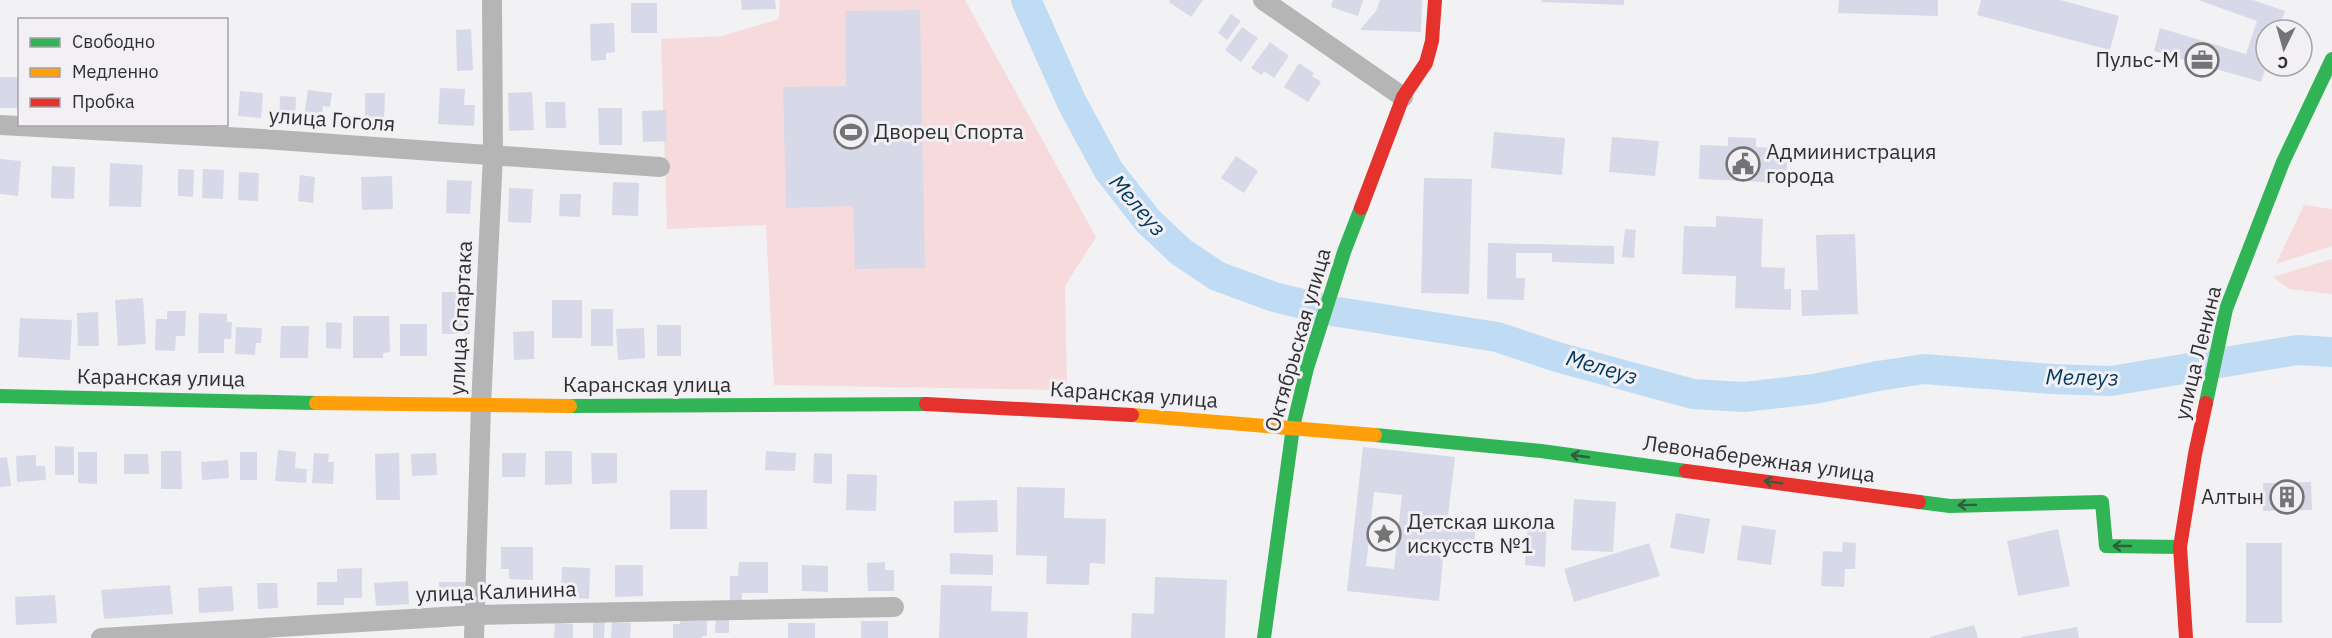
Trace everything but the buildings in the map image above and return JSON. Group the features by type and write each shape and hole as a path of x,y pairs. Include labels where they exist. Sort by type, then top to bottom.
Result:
{"street":[{"name":"улица Спартака","path":"474,638 481,406 493,155 492,0"},
{"path":"1263,0 1403,97"},
{"name":"Октябрьская улица","path":"1264,638 1293,427 1307,368 1344,252 1403,97 1415,83 1428,61 1433,37 1435,0"},
{"name":"улица Ленина","path":"2186,638 2180,547 2195,454 2226,309 2283,162 2332,59"},
{"name":"улица Гоголя","path":"0,125 18,126"},
{"name":"улица Гоголя","path":"19,126 263,139 660,167"},
{"name":"Каранская улица","path":"0,396 481,406 933,404 1096,412 1293,427"},
{"name":"Левонабережная улица","path":"1293,427 1541,451 1950,506 2102,502 2106,546 2180,547"},
{"name":"улица Калинина","path":"101,638 475,615 894,607"}],"shaded area":[{"name":"Дворец Спорта","path":"780,0 965,0 1096,237 1065,286 1067,390 774,385 766,225 667,229 661,39 722,36 779,19"},
{"path":"2304,205 2332,209 2332,246 2276,264"},
{"path":"2332,259 2332,294 2289,289 2273,277"}],"waterway":[{"name":"Мелеуз","path":"1026,0 1072,103 1109,171 1148,221 1181,252 1217,276 1274,297 1332,311 1497,337 1557,357 1693,394 1744,397 1814,389 1924,369 2111,381 2297,350 2332,352"}],"traffic: fast":[{"path":"2206,403 2226,309 2283,162 2332,59"},
{"path":"1264,638 1293,427 1307,368 1344,252 1361,208"},
{"path":"0,396 316,403"},
{"path":"570,406 926,404"},
{"path":"1375,435 1541,451 1686,471"},
{"path":"1919,502 1950,506 2102,502 2106,546 2180,547"}],"traffic: slow":[{"path":"316,403 570,406"},
{"path":"1132,415 1375,435"}],"traffic: jam":[{"path":"1361,208 1403,97 1426,63 1432,41 1435,0"},
{"path":"2186,638 2180,547 2206,403"},
{"path":"926,404 1132,415"},
{"path":"1686,471 1919,502"}],"place":[{"name":"Пульс-М","path":"2202,60"},
{"name":"Дворец Спорта","path":"851,132"},
{"name":"Адмиинистрация города","path":"1743,164"},
{"name":"Алтын","path":"2287,497"},
{"name":"Детская школа искусств №1","path":"1384,534"}]}
